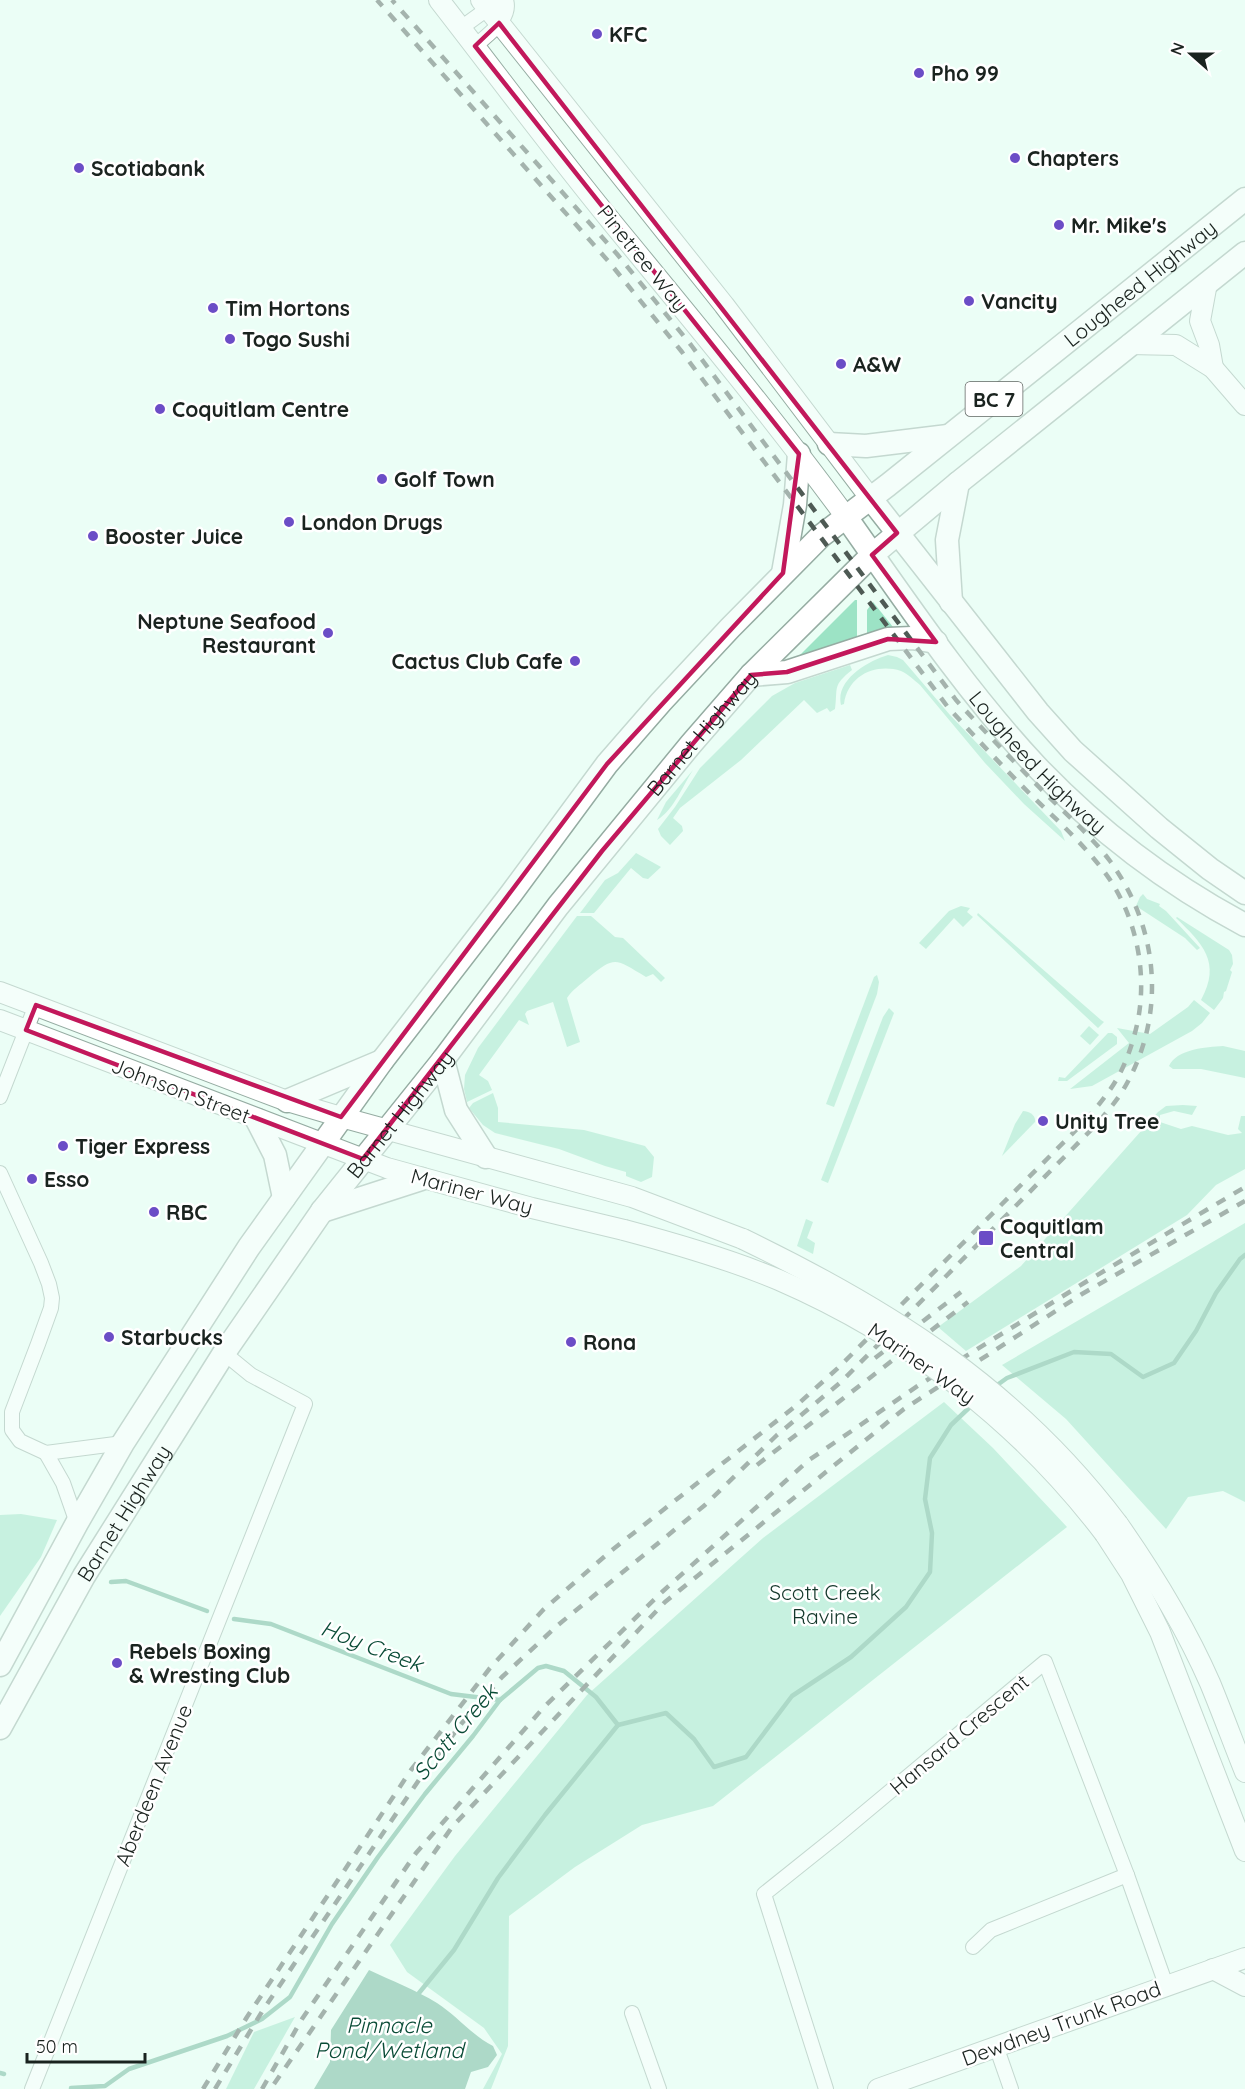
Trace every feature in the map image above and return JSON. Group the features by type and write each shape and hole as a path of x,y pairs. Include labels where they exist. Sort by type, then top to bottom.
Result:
{"main road":[{"name":"Pinetree Way","path":"439,0 622,234 665,284 799,454 846,518"},
{"name":"Pinetree Way","path":"496,6 871,499"},
{"name":"Lougheed Highway","path":"1245,199 871,499 1038,712 1073,751 1159,828 1210,869 1245,893"},
{"name":"Lougheed Highway","path":"872,555 1130,344 1245,254"},
{"path":"1207,283 1200,321 1209,345 1213,368"},
{"path":"1130,344 1176,345 1213,368 1245,405"},
{"path":"829,444 866,446 948,436"},
{"path":"783,573 796,504 799,454"},
{"path":"951,602 947,540 958,483"},
{"name":"Barnet Highway","path":"0,1665 123,1443 199,1322 382,1061 511,894 607,764 661,702 783,573 821,536 871,499"},
{"name":"Lougheed Highway","path":"846,518 936,642 1036,765 1069,798 1147,863 1182,888 1245,925"},
{"name":"Barnet Highway","path":"0,1728 84,1576 224,1353 322,1211 443,1060 573,888 691,744 751,675 872,555"},
{"path":"751,675 787,672 888,639 912,638 936,642"},
{"name":"Johnson Street","path":"0,992 287,1101 341,1118"},
{"name":"Johnson Street","path":"0,1020 363,1159"},
{"path":"443,1060 456,1110 486,1157"},
{"path":"287,1101 382,1061"},
{"name":"Mariner Way","path":"341,1118 632,1197 696,1220 773,1254 847,1292 919,1336 992,1390 1072,1467 1112,1529 1156,1624 1245,1851"},
{"path":"257,1120 275,1155 284,1198"},
{"name":"Mariner Way","path":"363,1159 421,1179 698,1251 777,1280 816,1297 888,1336 963,1388 1020,1438 1112,1529 1158,1583 1209,1682 1245,1772"},
{"path":"322,1211 421,1179"},
{"name":"Dewdney Trunk Road","path":"878,2089 1245,1958"},
{"path":"1213,1970 1245,1986"}],"street":[{"path":"461,28 496,6"},
{"path":"475,46 496,6"},
{"path":"0,1097 36,1005"},
{"path":"0,1173 41,1263 51,1291 51,1308 12,1412 12,1430 20,1441 46,1453 123,1443"},
{"name":"Aberdeen Avenue","path":"32,2089 305,1404 251,1375 224,1353"},
{"path":"46,1453 63,1483 77,1523"},
{"name":"Hansard Crescent","path":"826,2089 764,1894 1045,1662 1127,1875 1166,1985"},
{"path":"973,1947 991,1930 1127,1875"},
{"path":"632,2013 659,2089"},
{"path":"996,2046 1011,2089"}],"highlighted area":[{"path":"499,23 897,533 872,555 936,642 888,639 787,672 751,675 602,851 363,1159 26,1030 36,1005 341,1117 607,764 783,573 799,454 475,46"}],"green space":[{"path":"857,600 857,638 798,657"},
{"path":"873,602 893,627 867,635 867,610"},
{"path":"888,655 903,660 950,715 1061,831 1065,841 1024,804 985,763 920,685 906,674 892,669 873,670 851,685 844,704 841,705 840,696 848,680 871,662"},
{"path":"850,665 852,670 837,687 835,709 830,712 827,708 817,713 804,700 741,760 680,808 673,818 682,826 683,831 670,845 661,836 658,829 700,768 772,696 795,683"},
{"path":"693,770 673,804 657,820 666,802"},
{"path":"636,853 661,867 648,879 643,878 631,868 594,913 580,913 605,880 618,873"},
{"path":"1143,894 1147,899 1160,904 1159,906 1200,948 1197,950 1185,938 1136,906"},
{"path":"961,906 970,908 967,912 973,917 963,927 954,918 926,949 919,943 949,911"},
{"path":"978,913 1104,1022 1098,1028 977,915"},
{"path":"577,916 591,916 615,937 623,938 665,978 661,982 653,974 646,977 616,962 597,971 567,998 580,1042 567,1047 553,1002 527,1011 525,1014 529,1025 519,1020 479,1075 488,1081 492,1090 467,1102 464,1089 465,1075 478,1048"},
{"path":"1177,917 1229,950 1232,955 1233,964 1230,970 1232,972 1226,991 1214,1010 1201,1000 1210,975 1206,954"},
{"path":"877,975 879,982 877,994 834,1107 826,1104 874,977"},
{"path":"1194,1000 1210,1013 1192,1031 1092,1086 1070,1089 1129,1043 1117,1028 1150,1034 1188,1007"},
{"path":"889,1008 894,1013 828,1183 821,1180 883,1017"},
{"path":"1089,1026 1099,1035 1090,1045 1080,1036"},
{"path":"1108,1033 1117,1037 1117,1044 1067,1081 1058,1081 1059,1077 1065,1078"},
{"path":"1223,1046 1245,1051 1245,1078 1201,1069 1173,1069 1169,1066 1173,1060 1185,1052"},
{"path":"493,1093 498,1108 498,1122 584,1130 645,1146 654,1157 652,1177 641,1182 626,1176 626,1172 559,1149 495,1133 483,1125 469,1108 473,1103"},
{"path":"1166,1106 1197,1106 1192,1115 1174,1111 1160,1115 1160,1122 1181,1129 1192,1126 1228,1135 1242,1133 1238,1129 1241,1116 1245,1116 1245,1169 1216,1185 1187,1215 966,1351 938,1327 1021,1266 1158,1112"},
{"path":"1023,1111 1032,1114 1035,1122 1002,1156 1015,1124"},
{"path":"806,1219 813,1222 807,1238 815,1243 813,1254 797,1246"},
{"path":"1245,1223 1245,1502 1223,1491 1188,1497 1166,1529 1066,1419 1002,1365"},
{"name":"Scott Creek Ravine","path":"944,1402 993,1448 1067,1527 713,1806 642,1825 575,1867 509,1916 508,2046 491,2089 483,2089 502,2054 484,2028 407,1972 390,1945 455,1856 587,1695 763,1538"},
{"path":"21,1514 57,1520 41,1557 0,1616 0,1515"},
{"path":"295,2017 254,2089 226,2089 254,2032"}],"water":[{"name":"Pinnacle Pond/Wetland","path":"369,1970 437,2003 493,2046 497,2055 488,2067 471,2072 465,2089 314,2089 330,2062 331,2030"}],"waterway":[{"name":"Scott Creek","path":"993,1388 1007,1378 1074,1352 1111,1354 1143,1377 1174,1363 1196,1331 1216,1293 1245,1255"},
{"name":"Scott Creek","path":"618,1725 666,1713 694,1739 714,1767 746,1757 792,1696 851,1657 906,1607 930,1572 932,1533 925,1499 930,1458 951,1425 972,1405"},
{"name":"Hoy Creek","path":"111,1582 126,1581 207,1611"},
{"name":"Hoy Creek","path":"234,1619 271,1624 451,1694 500,1700"},
{"name":"Scott Creek","path":"71,2088 105,2086 129,2069 227,2036 262,2019 290,1997 332,1924 425,1794 500,1700 538,1668 546,1666 564,1671 596,1697 618,1725"},
{"path":"419,1993 454,1950 498,1878 545,1815 618,1725"},
{"name":"Scott Creek","path":"0,2073 4,2074"}],"railway":[{"path":"203,2089 247,2017 411,1770 490,1668 543,1610 612,1550 797,1405 839,1367 1076,1130 1103,1099 1119,1075 1133,1038 1141,1000 1141,979 1135,938 1121,899 1099,865 947,706 682,352 609,262 377,0"},
{"path":"215,2089 263,2010 421,1777 462,1723 502,1677 558,1625 705,1505 777,1435 841,1382 1097,1124 1120,1095 1135,1067 1145,1037 1151,1007 1152,976 1148,946 1140,917 1127,888 1110,861 1088,835 1012,760 956,700 691,345 617,254 392,0"},
{"path":"262,2089 302,2019 416,1853 544,1707 662,1592 809,1460 919,1385 1245,1187"},
{"path":"274,2084 452,1827 665,1602 904,1409 1082,1294 1245,1201"},
{"path":"875,1358 961,1292"},
{"path":"757,1465 968,1302"}],"place":[{"name":"KFC","path":"597,34"},
{"name":"Pho 99","path":"919,73"},
{"name":"Chapters","path":"1015,158"},
{"name":"Scotiabank","path":"79,168"},
{"name":"Mr. Mike's","path":"1059,225"},
{"name":"Vancity","path":"969,301"},
{"name":"Tim Hortons","path":"213,308"},
{"name":"Togo Sushi","path":"230,339"},
{"name":"A&W","path":"841,364"},
{"name":"Coquitlam Centre","path":"160,409"},
{"name":"Golf Town","path":"382,479"},
{"name":"London Drugs","path":"289,522"},
{"name":"Booster Juice","path":"93,536"},
{"name":"Neptune Seafood Restaurant","path":"328,633"},
{"name":"Cactus Club Cafe","path":"575,661"},
{"name":"Unity Tree","path":"1043,1121"},
{"name":"Tiger Express","path":"63,1146"},
{"name":"Esso","path":"32,1179"},
{"name":"RBC","path":"154,1212"},
{"name":"Coquitlam Central","path":"986,1238"},
{"name":"Starbucks","path":"109,1337"},
{"name":"Rona","path":"571,1342"},
{"name":"Rebels Boxing & Wresting Club","path":"117,1663"}]}
